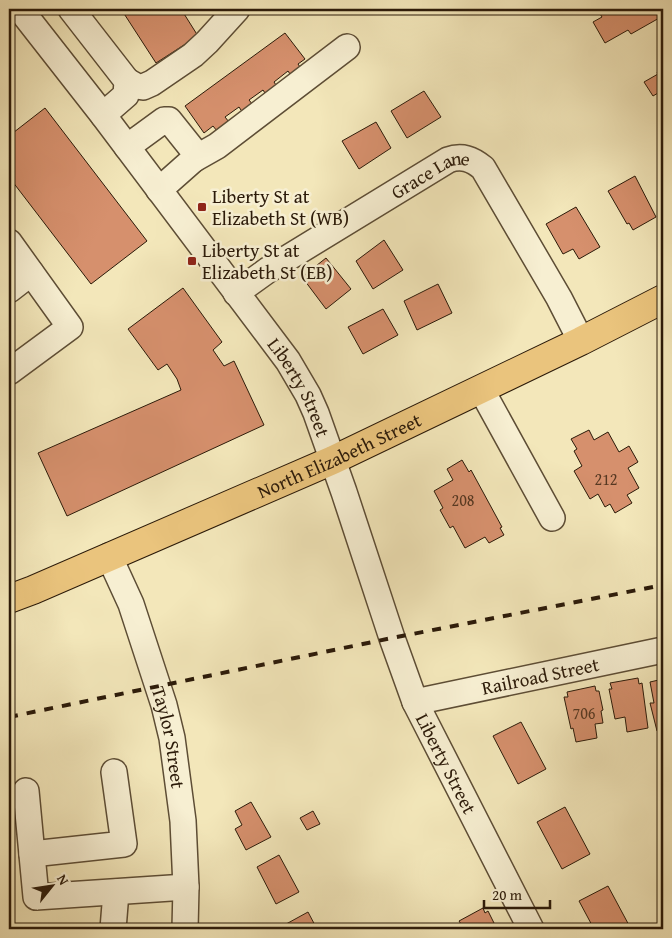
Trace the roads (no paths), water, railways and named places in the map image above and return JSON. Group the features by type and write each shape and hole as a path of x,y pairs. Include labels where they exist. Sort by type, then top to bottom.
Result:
{"main road":[{"name":"North Elizabeth Street","path":"9,599 333,460 581,341 663,299"}],"street":[{"name":"Liberty Street","path":"20,9 103,115 288,361 308,395 333,460 415,702 532,929"},
{"path":"71,9 127,82 143,87 152,84 200,48 237,9"},
{"path":"159,190 194,159 217,146 347,47"},
{"path":"103,115 126,95 127,82"},
{"path":"127,147 164,120 169,120 193,150 194,159"},
{"name":"Grace Lane","path":"236,292 268,270 448,160 455,157 466,158 473,160 482,168 559,298 581,341"},
{"path":"9,242 70,327 9,372"},
{"path":"9,290 31,273"},
{"path":"481,389 552,518"},
{"name":"Taylor Street","path":"109,556 131,604 164,704 172,738 183,821 186,929"},
{"name":"Railroad Street","path":"415,702 663,650"},
{"path":"32,854 124,844 114,772"},
{"path":"26,791 36,897 186,887"},
{"path":"112,929 116,892"}],"railway":[{"path":"9,717 392,638 663,585"}],"place":[{"name":"Liberty St at Elizabeth St (WB)","path":"202,207"},
{"name":"Liberty St at Elizabeth St (EB)","path":"192,261"}]}
